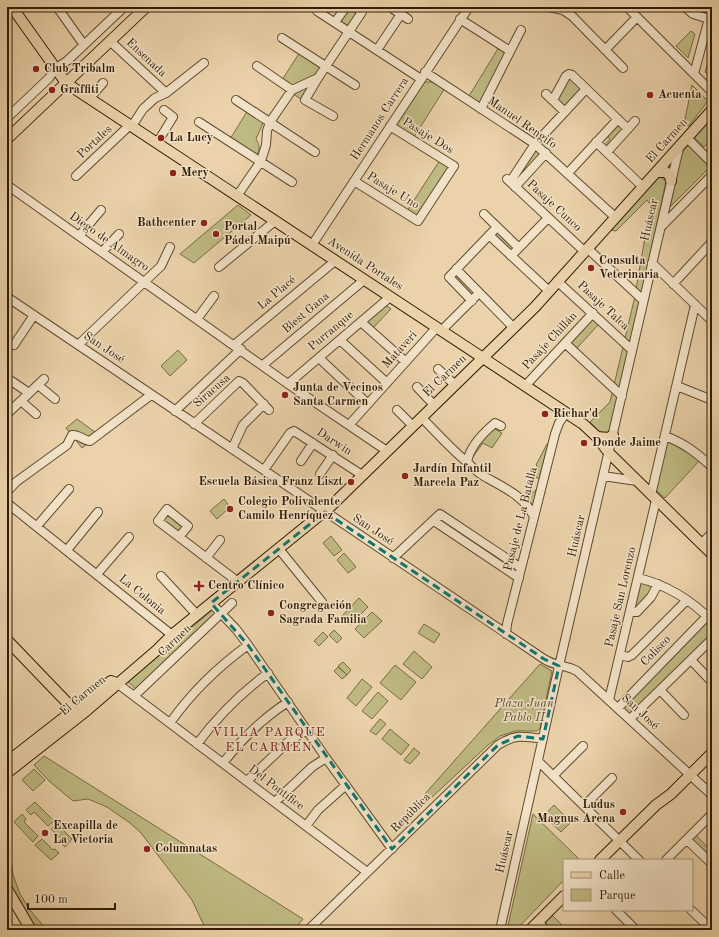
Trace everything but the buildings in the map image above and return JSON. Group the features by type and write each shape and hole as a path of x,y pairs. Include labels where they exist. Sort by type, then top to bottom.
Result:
{"main road":[{"path":"12,7 66,82"},
{"path":"7,139 146,7"},
{"name":"Avenida Portales","path":"66,82 583,424 598,437 608,453 712,554"},
{"name":"El Carmen","path":"7,773 160,642 172,635 325,512 514,328 712,110"},
{"path":"657,172 666,172 670,176 671,181"},
{"path":"598,437 609,438 613,435"},
{"path":"7,640 78,713"},
{"name":"El Carmen","path":"7,762 78,713"},
{"path":"689,773 712,747"},
{"path":"601,859 656,805 664,794 712,753"},
{"path":"7,890 31,930"},
{"path":"530,930 563,897"}],"street":[{"path":"57,7 84,45"},
{"path":"7,118 49,78 56,68 65,64 124,7"},
{"path":"336,22 346,7"},
{"name":"Hermanos Carrera","path":"312,245 469,7"},
{"path":"549,7 563,10 572,16 623,68"},
{"path":"627,7 712,92"},
{"path":"685,7 693,14 711,13 694,74"},
{"path":"333,116 306,100 318,78 349,32 358,9"},
{"path":"393,9 408,19"},
{"name":"Manuel Rengifo","path":"317,11 377,50 481,108 535,144 615,217"},
{"path":"377,50 401,14"},
{"path":"605,50 637,17"},
{"path":"460,19 510,51"},
{"path":"481,108 521,30"},
{"path":"282,38 355,85"},
{"name":"Ensenada","path":"110,41 166,93"},
{"name":"Ensenada","path":"131,126 143,109 155,98 166,93 204,63"},
{"path":"257,66 292,90"},
{"path":"553,100 566,76 569,74 572,75 628,128"},
{"path":"237,196 261,161 266,145 267,131 270,122 292,90 318,78"},
{"path":"90,98 103,83"},
{"path":"510,183 535,144 586,89"},
{"path":"546,94 565,112"},
{"path":"236,100 315,152"},
{"path":"157,143 173,117 164,110"},
{"path":"568,173 618,119"},
{"path":"607,152 635,121"},
{"path":"199,122 292,182"},
{"name":"Portales","path":"76,176 131,126"},
{"name":"Pasaje Dos","path":"390,126 454,166 418,221"},
{"path":"687,138 712,162"},
{"path":"596,142 643,187"},
{"name":"Huáscar","path":"500,930 559,666 679,148"},
{"path":"510,183 546,153"},
{"path":"660,227 712,175"},
{"name":"Pasaje Uno","path":"354,180 418,221"},
{"name":"Pasaje Cunco","path":"510,183 548,218 644,300"},
{"name":"Diego de Almagro","path":"7,185 238,347 288,384 387,451"},
{"path":"79,236 101,210"},
{"path":"484,214 519,248"},
{"path":"511,256 548,218"},
{"path":"219,267 275,221"},
{"path":"472,301 449,277 497,227"},
{"path":"102,252 119,234"},
{"path":"489,236 549,291"},
{"path":"673,284 711,246"},
{"path":"78,346 163,264 170,247"},
{"name":"La Placé","path":"175,411 238,347 335,261"},
{"path":"652,263 712,322"},
{"path":"456,269 514,328"},
{"name":"Blest Gana","path":"263,365 364,280"},
{"name":"Pasaje Talca","path":"558,280 632,350"},
{"name":"Mataveri","path":"349,425 406,362 480,293"},
{"path":"197,319 214,296"},
{"name":"Purranque","path":"288,384 390,297"},
{"name":"San José","path":"8,300 34,315 550,663 577,671 712,795"},
{"name":"Pasaje San Lorenzo","path":"609,700 638,578 665,436 695,304"},
{"name":"Pasaje Chillán","path":"525,386 593,313"},
{"path":"14,345 34,315"},
{"path":"361,322 406,362"},
{"path":"340,340 387,383"},
{"path":"565,343 622,396"},
{"path":"319,358 368,404"},
{"path":"438,369 454,385"},
{"path":"7,378 29,393"},
{"name":"Siracusa","path":"194,424 239,381 242,382 266,407 243,425 232,449"},
{"path":"7,414 41,382 55,399"},
{"path":"676,386 712,400"},
{"path":"417,387 434,405"},
{"path":"7,492 16,482 67,444 72,435 76,434 90,441 151,395"},
{"path":"21,401 36,414"},
{"path":"397,410 413,426"},
{"name":"Pasaje de La Batalla","path":"506,634 507,624 556,430 566,412"},
{"path":"422,418 467,463 483,476 509,490 526,504 530,508 534,517"},
{"path":"457,453 464,454 468,452 495,423 501,426"},
{"name":"Darwin","path":"264,470 292,431 295,431 362,475"},
{"path":"665,436 689,447 712,467"},
{"path":"301,461 313,443"},
{"path":"467,463 468,455 472,448"},
{"path":"320,474 333,455"},
{"path":"603,476 638,481"},
{"path":"37,526 69,489"},
{"path":"526,504 538,499"},
{"name":"La Colonia","path":"7,503 172,635"},
{"path":"67,550 98,512"},
{"path":"393,558 437,517"},
{"path":"437,517 521,568"},
{"path":"437,517 519,578"},
{"path":"701,544 712,533"},
{"path":"97,574 129,537"},
{"path":"179,537 238,582"},
{"path":"206,558 220,540"},
{"path":"279,548 322,602"},
{"path":"161,576 197,615"},
{"path":"638,578 671,590 710,616"},
{"path":"630,612 637,612 648,600 658,584"},
{"path":"620,655 632,655 686,600"},
{"path":"211,603 236,629 248,645 326,758 392,849"},
{"name":"Carmen","path":"134,696 232,603"},
{"name":"Coliseo","path":"618,708 710,616"},
{"path":"630,719 712,639"},
{"path":"170,724 184,703 229,659 248,645"},
{"path":"691,660 712,682"},
{"path":"197,744 211,724 252,685 268,673"},
{"name":"Del Pontífice","path":"115,682 367,872"},
{"path":"660,690 684,715"},
{"path":"223,763 235,747 272,712 288,702"},
{"path":"247,781 289,741 307,730"},
{"name":"República","path":"308,930 498,745 506,740 518,736 543,739"},
{"path":"553,776 583,746"},
{"path":"275,802 312,767 326,758"},
{"path":"538,761 639,859"},
{"path":"584,806 612,778"},
{"path":"306,826 318,810 346,785"},
{"path":"667,859 712,814"},
{"path":"687,840 712,864"},
{"path":"617,911 636,930"},
{"path":"692,911 712,930"},
{"path":"538,922 546,930"}],"highlighted area":[{"path":"325,512 544,659 559,666 543,739 518,736 498,745 392,849 248,645 211,603"}],"green space":[{"path":"348,7 352,7 360,12 349,28 338,21"},
{"path":"691,31 695,34 688,58 676,46"},
{"path":"499,47 508,52 481,104 469,96"},
{"path":"712,48 712,78 705,72"},
{"path":"300,52 322,67 316,77 293,87 282,80"},
{"path":"570,77 584,88 566,109 556,100"},
{"path":"424,82 436,82 445,88 414,137 396,126"},
{"path":"312,83 301,99 293,94"},
{"path":"692,85 708,101 689,126 684,124"},
{"path":"248,110 262,119 263,123 256,139 259,148 256,156 230,139"},
{"path":"712,119 712,139 704,147 694,137"},
{"path":"617,122 625,127 606,149 603,147 610,139 606,135"},
{"path":"688,143 711,166 670,207 682,150"},
{"path":"534,149 542,155 514,184 512,181"},
{"path":"440,160 450,167 417,218 407,211"},
{"path":"658,175 666,181 642,294 636,289 651,203 647,200 616,231 610,230"},
{"name":"Portal Pádel Maipú","path":"238,205 251,215 194,263 180,254"},
{"path":"496,230 516,249 511,254 492,235"},
{"path":"456,272 477,293 472,298 451,277"},
{"path":"635,296 641,301 609,433 603,436 590,422 610,402"},
{"path":"384,304 391,309 371,330 363,323"},
{"path":"592,317 599,324 577,348 570,342"},
{"path":"178,350 187,360 170,376 161,366"},
{"path":"77,419 99,435 82,448 66,428"},
{"path":"493,428 502,433 492,448 483,443 470,461 472,451"},
{"path":"667,440 685,449 700,460 665,498 655,489"},
{"path":"547,444 539,479 531,474 537,466 536,465"},
{"path":"539,487 534,514 524,499"},
{"path":"224,499 230,507 217,519 210,511"},
{"path":"168,513 185,526 179,534 161,521"},
{"path":"441,516 517,567 515,572 439,520"},
{"path":"331,536 342,550 334,556 323,543"},
{"path":"344,553 356,567 348,573 337,560"},
{"path":"640,582 655,586 640,608 634,607"},
{"path":"359,598 368,607 350,625 342,616"},
{"path":"212,610 216,613 136,689 128,682"},
{"path":"372,612 382,621 364,638 355,629"},
{"path":"712,616 712,633 631,715 621,706"},
{"path":"424,624 440,634 434,643 418,633"},
{"path":"334,630 342,638 337,643 329,635"},
{"path":"323,632 328,637 319,646 314,641"},
{"path":"414,651 432,667 422,679 403,664"},
{"path":"343,662 351,670 347,675 338,666"},
{"name":"Plaza Juan Pablo II","path":"540,664 552,671 540,728 537,731 515,731 500,736 488,745 429,800 424,795"},
{"path":"395,665 416,682 401,700 380,683"},
{"path":"338,667 347,675 342,679 334,671"},
{"path":"362,679 372,687 356,706 347,698"},
{"path":"378,692 388,701 372,719 362,711"},
{"path":"380,719 386,724 376,735 370,731"},
{"path":"390,729 409,745 401,755 382,739"},
{"path":"414,748 420,753 410,764 404,760"},
{"path":"44,756 303,919 294,930 206,930 192,900 141,833 130,823 107,807 88,799 73,801 49,781 34,765"},
{"path":"34,769 45,780 33,791 22,780"},
{"path":"35,802 54,821 48,826 34,812 31,815 26,810"},
{"path":"554,805 571,822 561,832 544,816"},
{"path":"22,814 26,819 24,822 38,836 33,842 14,822"},
{"path":"533,814 579,859 563,859 563,881 516,930 507,930"},
{"path":"57,824 72,839 65,847 61,843 63,841 51,829"},
{"path":"694,833 712,852 712,863 688,839"},
{"path":"42,839 53,850 55,849 59,853 51,860 35,845"},
{"path":"7,850 11,856 13,875 20,894 30,910 47,930 37,930 7,879"},
{"path":"552,915 567,930 553,930 545,922"}],"place":[{"name":"Club Tribalm","path":"36,69"},
{"name":"Graffiti","path":"52,90"},
{"name":"Acuenta","path":"650,95"},
{"name":"La Lucy","path":"161,138"},
{"name":"Mery","path":"173,173"},
{"name":"Bathcenter","path":"204,223"},
{"name":"Portal Pádel Maipú","path":"216,234"},
{"name":"Consulta Veterinaria","path":"591,268"},
{"name":"Junta de Vecinos Santa Carmen","path":"285,395"},
{"name":"Richar'd","path":"545,414"},
{"name":"Donde Jaime","path":"584,443"},
{"name":"Jardín Infantil Marcela Paz","path":"405,476"},
{"name":"Escuela Básica Franz Liszt","path":"351,482"},
{"name":"Colegio Polivalente Camilo Henríquez","path":"230,509"},
{"name":"Centro Clínico","path":"199,586"},
{"name":"Congregación Sagrada Familia","path":"271,613"},
{"name":"Ludus Magnus Arena","path":"623,812"},
{"name":"Excapilla de La Victoria","path":"45,833"},
{"name":"Columnatas","path":"147,849"}],"district":[{"name":"VILLA PARQUE EL CARMEN","path":"269,740"}]}
